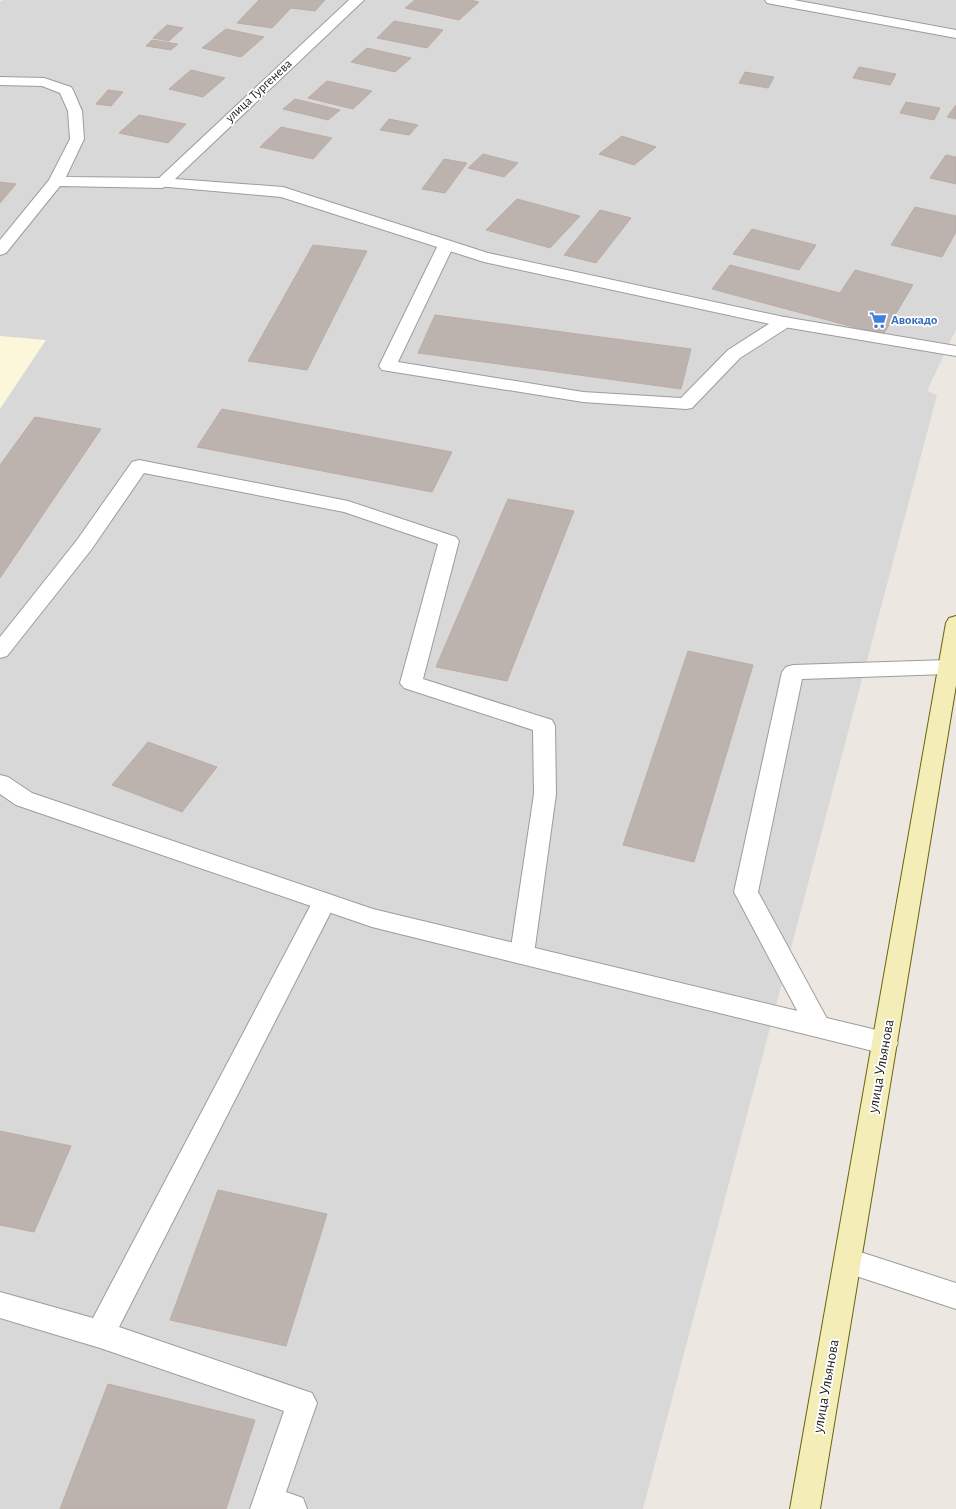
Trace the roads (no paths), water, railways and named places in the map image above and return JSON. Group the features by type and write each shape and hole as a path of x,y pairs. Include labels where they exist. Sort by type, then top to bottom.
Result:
{"main road":[{"name":"улица Ульянова","path":"805,1509 956,624"}],"street":[{"name":"улица Тургенева","path":"162,183 357,0"},
{"path":"772,0 956,34"},
{"path":"0,81 44,82 66,90 75,111 76,139 56,181 0,250"},
{"path":"56,181 162,183 283,192 484,257 784,322 956,351"},
{"path":"446,245 388,366 583,397 686,404 734,354 784,322"},
{"path":"0,652 84,545 139,466 348,507 449,542 411,684 544,726 545,794 522,954"},
{"path":"818,1026 746,892 793,672 948,667"},
{"path":"0,783 24,799 372,918 885,1042"},
{"path":"100,1334 324,902"},
{"path":"848,1261 956,1296"},
{"path":"0,1305 100,1334 302,1403 275,1506"}],"place":[{"name":"Авокадо","path":"878,320"}]}
